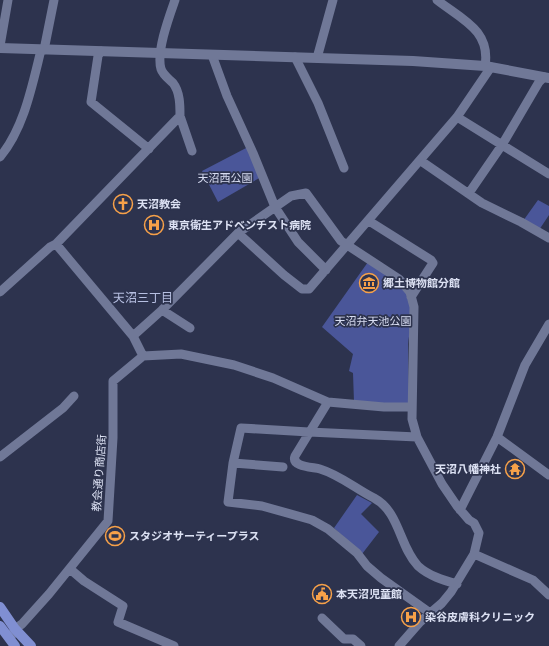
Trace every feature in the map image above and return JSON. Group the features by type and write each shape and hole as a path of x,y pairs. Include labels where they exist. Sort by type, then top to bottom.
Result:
{"main road":[{"path":"0,607 15,629 31,646"},
{"path":"0,626 13,644"}],"street":[{"path":"8,0 0,47 42,50 413,61 488,67 547,77"},
{"path":"0,157 16,131 25,108 42,50 54,0"},
{"path":"175,0 164,33 161,53 161,70 176,88 179,98 180,116 192,151"},
{"path":"317,58 333,0"},
{"path":"437,0 473,27 481,37 488,67"},
{"path":"101,51 98,56 91,102 149,149"},
{"path":"212,55 227,96 253,153 275,208 298,242 326,270"},
{"path":"295,57 318,103 344,168"},
{"path":"238,233 284,275 302,289 309,289 457,117 488,67"},
{"path":"469,193 502,145 539,82 547,77"},
{"path":"1,288 56,244 180,116"},
{"path":"457,117 549,174"},
{"path":"420,161 482,203 521,222 549,238"},
{"path":"133,336 162,310 238,233 291,196 306,192 347,246 399,279 410,292 414,307 412,419 417,437 442,484 460,510 469,520 474,523 479,533 474,554 457,584 442,603 420,622 399,646"},
{"path":"369,221 432,260 433,263 411,297"},
{"path":"56,244 133,336 139,362 180,354 234,365 273,378 328,402 384,407 412,407"},
{"path":"162,310 190,328"},
{"path":"460,510 497,437 525,365 549,324"},
{"name":"教会通り商店街","path":"15,629 22,624 40,604 108,521 113,438 113,381 139,362"},
{"path":"0,457 63,408 74,396"},
{"path":"328,402 295,456 295,462 299,465 327,471 377,500 390,512 403,543 418,566 429,574 457,584"},
{"path":"417,437 241,428 228,502 262,506 312,520 328,529 357,553 367,566 381,578 430,613"},
{"path":"497,437 549,475"},
{"path":"234,463 283,467"},
{"path":"474,554 533,580 549,595"},
{"path":"70,569 84,581 124,606 118,622 174,646"},
{"path":"322,618 344,639 353,639 361,646"},
{"path":"13,644 11,637 15,629"}],"green space":[{"name":"天沼西公園","path":"248,147 261,177 218,202 202,171"},
{"path":"538,200 549,206 549,215 539,230 523,221"},
{"name":"天沼弁天池公園","path":"368,262 382,270 396,281 407,294 411,302 412,318 408,344 409,403 394,404 354,402 353,373 349,371 353,354 322,327"},
{"path":"357,495 372,503 361,514 379,532 362,554 334,528"}],"place":[{"name":"天沼教会","path":"123,204"},
{"name":"東京衛生アドベンチスト病院","path":"154,225"},
{"name":"郷土博物館分館","path":"369,283"},
{"name":"天沼八幡神社","path":"515,469"},
{"name":"スタジオサーティープラス","path":"115,536"},
{"name":"本天沼児童館","path":"322,594"},
{"name":"染谷皮膚科クリニック","path":"411,617"}],"district":[{"name":"天沼三丁目","path":"143,298"}]}
